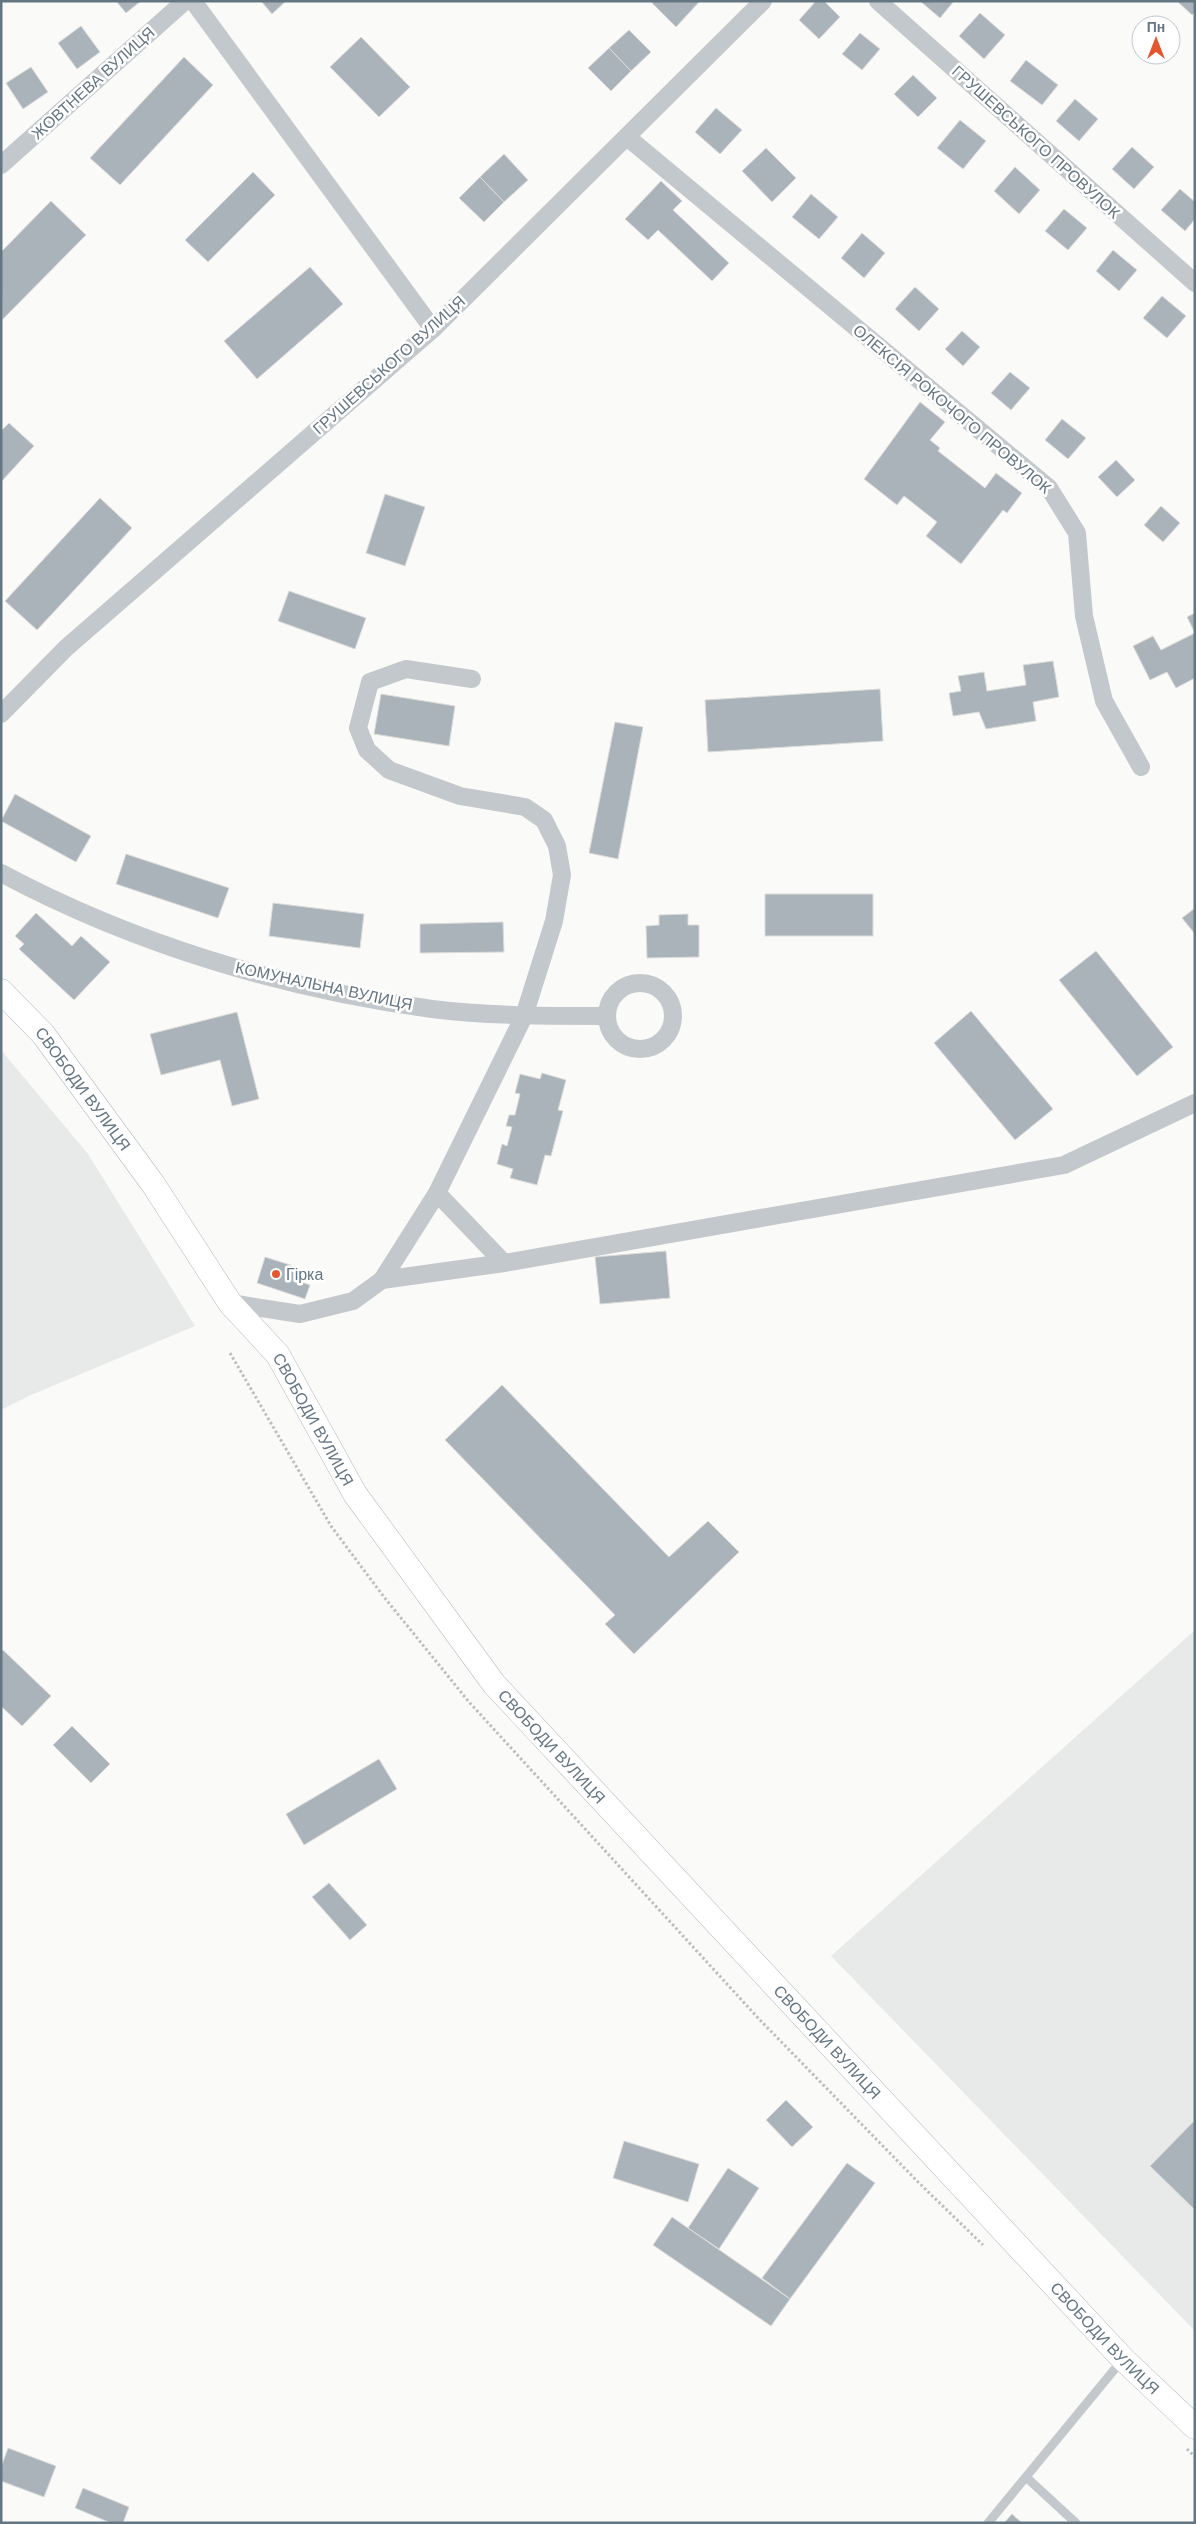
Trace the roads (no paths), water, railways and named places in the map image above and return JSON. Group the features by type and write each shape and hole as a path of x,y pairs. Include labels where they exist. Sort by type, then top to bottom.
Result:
{"main road":[{"name":"СВОБОДИ ВУЛИЦЯ","path":"1,991 44,1034 153,1184 230,1303 278,1355 354,1494 494,1684 1123,2359 1195,2428"}],"street":[{"name":"ЖОВТНЕВА ВУЛИЦЯ","path":"1,165 184,1"},
{"path":"193,1 433,329"},
{"name":"ГРУШЕВСЬКОГО ВУЛИЦЯ","path":"1,714 66,648 433,329 763,1"},
{"name":"ГРУШЕВСЬКОГО ПРОВУЛОК","path":"878,1 1195,283"},
{"name":"ОЛЕКСІЯ РОКОЧОГО ПРОВУЛОК","path":"627,137 1049,488 1077,533 1084,616 1104,701 1141,767"},
{"path":"230,1303 300,1314 353,1302 382,1280 437,1192 524,1016 554,921 562,875 557,846 544,820 525,807 460,796 389,770 367,750 358,728 370,682 406,669 472,679"},
{"name":"КОМУНАЛЬНА ВУЛИЦЯ","path":"1,873 32,889 143,938 254,974 423,1007 524,1016 606,1016"},
{"path":"382,1280 504,1263 1064,1165 1195,1103"},
{"path":"437,1192 504,1263"}],"lane":[{"path":"988,2523 1123,2359"},
{"path":"1026,2477 1076,2523"}],"place":[{"name":"Гірка","path":"276,1274"}]}
